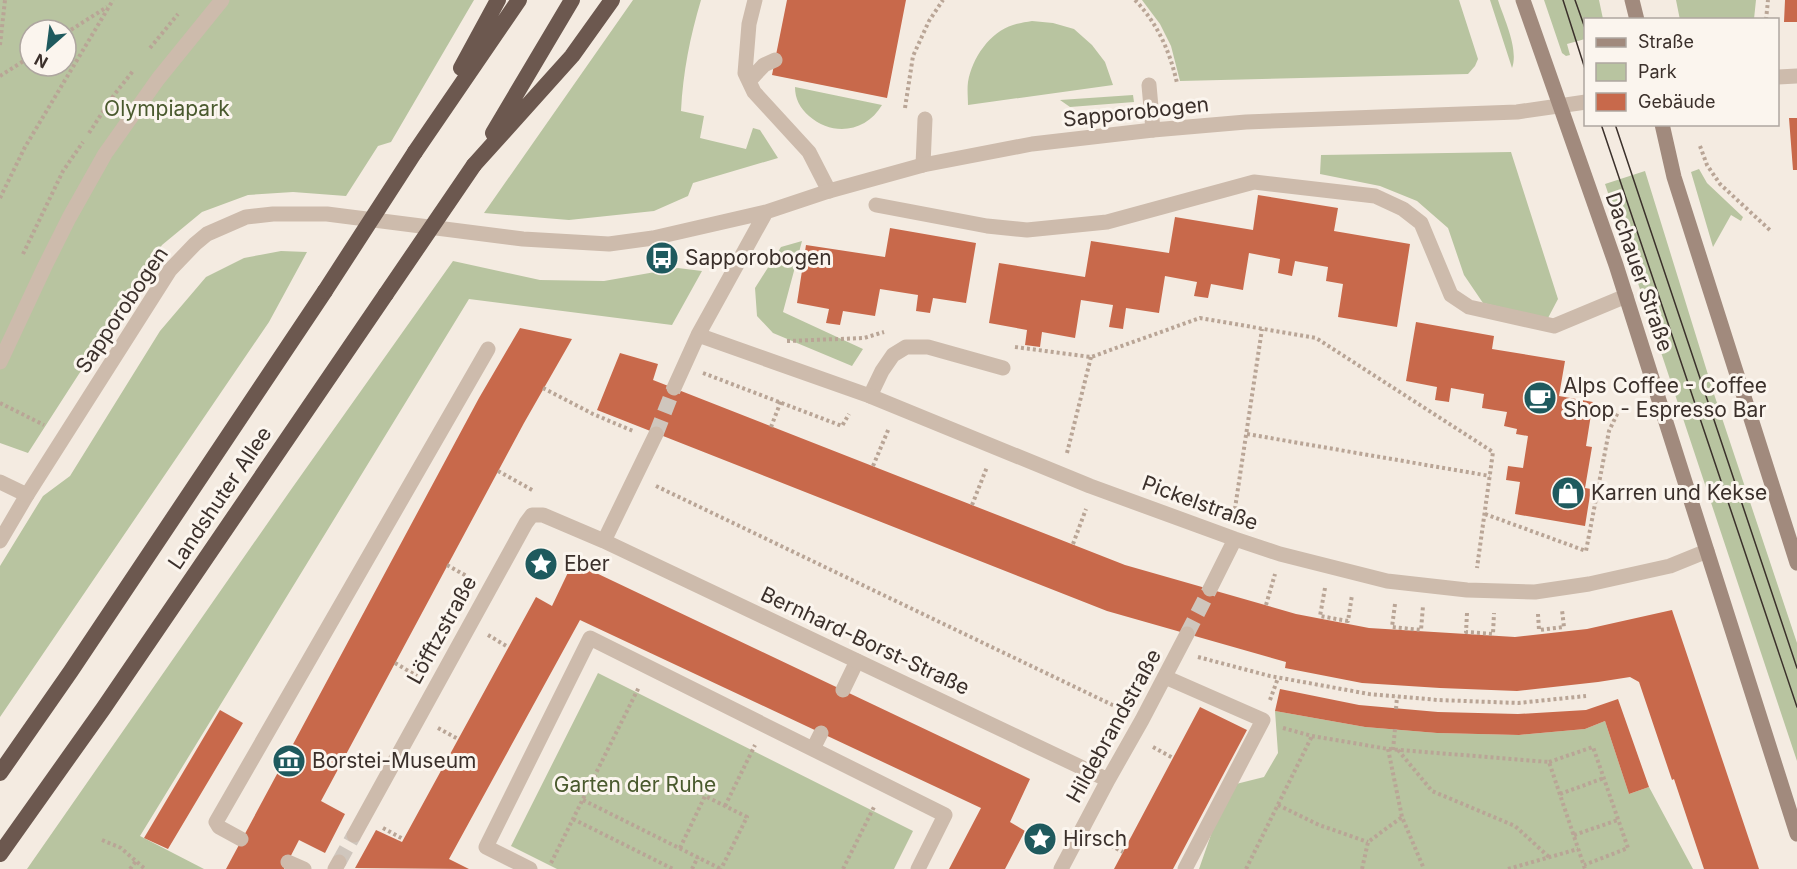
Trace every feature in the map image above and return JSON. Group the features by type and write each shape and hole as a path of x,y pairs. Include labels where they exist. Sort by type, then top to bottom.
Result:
{"highway":[{"path":"415,152 498,0"},
{"path":"415,152 519,0"},
{"path":"474,165 572,0"},
{"path":"474,165 573,56 612,0"},
{"name":"Landshuter Allee","path":"0,773 78,661 415,152"},
{"name":"Landshuter Allee","path":"0,854 103,709 474,165"}],"main road":[{"name":"Dachauer Straße","path":"1524,0 1626,296 1797,834"},
{"path":"1632,0 1636,18"},
{"path":"1662,126 1674,177 1797,563"}],"street":[{"path":"0,362 55,247 105,154 158,79 222,0"},
{"path":"756,0 749,24 745,73 754,92 809,152 829,191"},
{"path":"749,81 764,64 775,60"},
{"path":"1779,77 1797,76"},
{"path":"1149,85 1153,130"},
{"name":"Sapporobogen","path":"0,542 64,435 170,270 207,234 246,217 273,214 327,214 522,239 609,244 653,238 766,212 829,191 923,165 1032,144 1246,122 1517,112 1584,102"},
{"path":"923,165 926,119"},
{"path":"876,205 987,226 1027,230 1107,222 1254,182 1364,194 1375,196 1403,209 1421,223 1451,295 1469,307 1554,326 1626,296"},
{"path":"674,388 698,335 766,212"},
{"name":"Pickelstraße","path":"698,335 870,396 995,448 1231,537 1280,554 1387,581 1475,590 1535,592 1589,584 1670,566 1707,551"},
{"path":"870,396 882,370 893,355 906,347 928,347 1003,368"},
{"path":"242,839 219,827 216,822 488,349"},
{"path":"604,541 655,437"},
{"path":"0,482 27,495"},
{"name":"Löfftzstraße","path":"354,835 532,515 543,515 604,541"},
{"path":"1210,590 1231,537"},
{"name":"Bernhard-Borst-Straße","path":"604,541 1107,780"},
{"name":"Hildebrandstraße","path":"1061,869 1187,634"},
{"path":"530,869 486,847 590,638 945,815 918,869"},
{"path":"843,690 857,661"},
{"path":"1165,677 1263,720 1185,869"},
{"path":"813,749 821,733"},
{"path":"288,862 304,869"}],"path":[{"path":"0,45 5,0"},
{"path":"0,198 26,147 113,0"},
{"path":"903,118 913,56 924,31 943,0"},
{"path":"1135,0 1160,33 1168,49 1177,83"},
{"path":"1766,18 1768,0"},
{"path":"78,25 108,6"},
{"path":"0,76 18,65"},
{"path":"1700,146 1707,165 1719,184 1772,232"},
{"path":"1007,346 1091,357 1200,318 1316,338 1493,452 1475,590"},
{"path":"777,342 864,338 894,329"},
{"path":"1231,537 1262,329"},
{"path":"1062,474 1091,357"},
{"path":"684,366 842,426 848,413 858,417"},
{"path":"543,388 593,414 655,437"},
{"path":"771,427 781,402"},
{"path":"0,403 64,435"},
{"path":"873,466 897,407"},
{"path":"1485,514 1586,552 1609,431 1618,412"},
{"path":"888,429 899,434"},
{"path":"1246,434 1490,476"},
{"path":"972,505 995,448"},
{"path":"636,477 1142,720"},
{"path":"1072,544 1086,509 1097,513"},
{"path":"1266,606 1280,554"},
{"path":"1320,616 1347,621"},
{"path":"1392,627 1421,630"},
{"path":"1539,630 1564,627"},
{"path":"1466,632 1493,634"},
{"path":"1178,652 1270,676 1369,694 1438,700 1518,703 1586,696"},
{"path":"548,869 649,668"},
{"path":"1396,709 1397,697"},
{"path":"725,806 765,726"},
{"path":"1395,729 1393,750 1402,817 1424,869"},
{"path":"1288,730 1393,750 1549,762 1593,747 1628,848 1585,867 1549,762"},
{"path":"1246,869 1312,736"},
{"path":"1393,750 1432,791 1515,826 1549,857"},
{"path":"1560,794 1604,778"},
{"path":"843,869 885,785"},
{"path":"583,800 722,869 747,817 705,796 680,848"},
{"path":"1278,805 1319,825 1368,842"},
{"path":"1362,869 1368,842 1402,817"},
{"path":"573,819 673,869"},
{"path":"1574,835 1618,820"},
{"path":"102,840 121,849 146,869"},
{"path":"1508,869 1578,849"},
{"path":"692,869 698,857"},
{"path":"130,869 136,861"}],"green space":[{"name":"Olympiapark","path":"0,0 474,0 391,142 378,146 346,196 293,192 248,195 202,212 162,245 28,453 0,443"},
{"path":"633,0 701,0 683,82 681,111 704,116 700,138 746,149 753,128 760,130 778,158 693,183 688,196 654,211 569,220 484,213"},
{"path":"1142,0 1459,0 1478,59 1468,74 1180,81 1171,46 1160,24"},
{"path":"1490,0 1498,0 1510,34 1514,52 1512,68"},
{"path":"1544,0 1599,0 1603,18 1584,18 1584,39 1567,44 1570,55 1566,56 1562,53"},
{"path":"1676,0 1756,0 1754,18 1680,18"},
{"path":"1032,21 1053,23 1074,29 1092,45 1105,62 1113,85 968,105 970,73 983,47 1005,28"},
{"path":"795,87 882,105 867,121 858,126 838,129 828,127 818,123 803,110 797,99"},
{"path":"1133,95 1134,102 1070,107 1060,100"},
{"path":"1511,152 1558,299 1548,318 1483,303 1464,275 1448,228 1417,201 1380,186 1320,174 1321,155"},
{"path":"1699,169 1707,183 1743,217 1741,221 1731,215 1713,247 1691,172"},
{"path":"1645,171 1714,394 1797,643 1797,761 1605,184"},
{"path":"802,241 783,312 863,349 852,366 773,333 757,316 755,288 781,247"},
{"path":"281,251 307,252 269,322 0,717 0,566 43,496 70,476 160,331 206,277 244,258"},
{"path":"453,261 540,280 604,281 678,268 702,271 672,325 469,299 140,836 204,869 27,869 290,491"},
{"name":"Garten der Ruhe","path":"598,673 913,831 894,869 557,869 511,846"},
{"path":"1275,711 1365,727 1437,733 1519,735 1585,729 1605,721 1629,794 1649,787 1693,869 1199,869 1228,786 1264,777 1278,753"}],"building":[{"path":"787,0 906,0 887,98 772,75"},
{"path":"1785,0 1797,0 1797,22 1784,22"},
{"path":"1789,118 1797,118 1797,170 1793,170"},
{"path":"1258,195 1338,208 1334,231 1410,244 1397,327 1338,317 1343,284 1326,281 1328,267 1295,261 1292,276 1278,273 1280,259 1249,253 1243,290 1211,284 1208,298 1194,296 1197,282 1165,276 1159,313 1126,308 1123,329 1109,327 1113,305 1081,300 1075,338 1042,332 1040,347 1025,345 1027,330 989,323 999,263 1085,277 1091,241 1169,253 1175,217 1253,230"},
{"path":"890,228 976,243 966,303 933,298 930,313 916,311 918,295 880,289 875,316 843,311 840,325 826,323 829,309 797,303 806,245 885,257"},
{"path":"1416,322 1494,336 1492,349 1565,361 1559,396 1593,402 1586,446 1592,447 1585,488 1591,489 1585,526 1515,514 1520,482 1506,480 1508,466 1523,468 1528,436 1516,434 1517,429 1504,426 1507,412 1482,408 1484,394 1451,388 1449,402 1435,400 1437,387 1406,381"},
{"path":"520,328 572,339 524,423 321,801 345,814 325,853 299,840 284,869 226,869 479,398"},
{"path":"620,353 658,364 653,380 1125,565 1296,614 1369,628 1515,637 1587,629 1672,610 1759,869 1704,869 1639,682 1630,677 1517,691 1362,683 1285,668 1286,662 1107,611 597,410"},
{"path":"573,562 1030,779 1010,822 1025,831 1005,869 949,869 981,808 580,620 449,859 469,869 355,868 376,830 402,842 536,597 552,606"},
{"path":"1280,689 1359,705 1438,712 1518,714 1586,710 1618,699 1649,787 1629,794 1605,721 1585,729 1519,735 1437,733 1365,727 1275,711"},
{"path":"1200,707 1247,730 1173,869 1114,869"},
{"path":"220,710 243,723 168,849 144,838"}],"tunnel":[{"path":"656,434 674,388"},
{"path":"1187,634 1210,589"},
{"path":"339,862 354,835"}],"tram line":[{"path":"1563,0 1584,66"},
{"path":"1575,0 1584,25"},
{"path":"1602,126 1797,707"},
{"path":"1616,126 1797,668"}],"place":[{"name":"Sapporobogen","path":"662,258"},
{"name":"Alps Coffee - Coffee Shop - Espresso Bar","path":"1540,398"},
{"name":"Karren und Kekse","path":"1568,493"},
{"name":"Eber","path":"541,564"},
{"name":"Borstei-Museum","path":"289,761"},
{"name":"Hirsch","path":"1040,839"}]}
